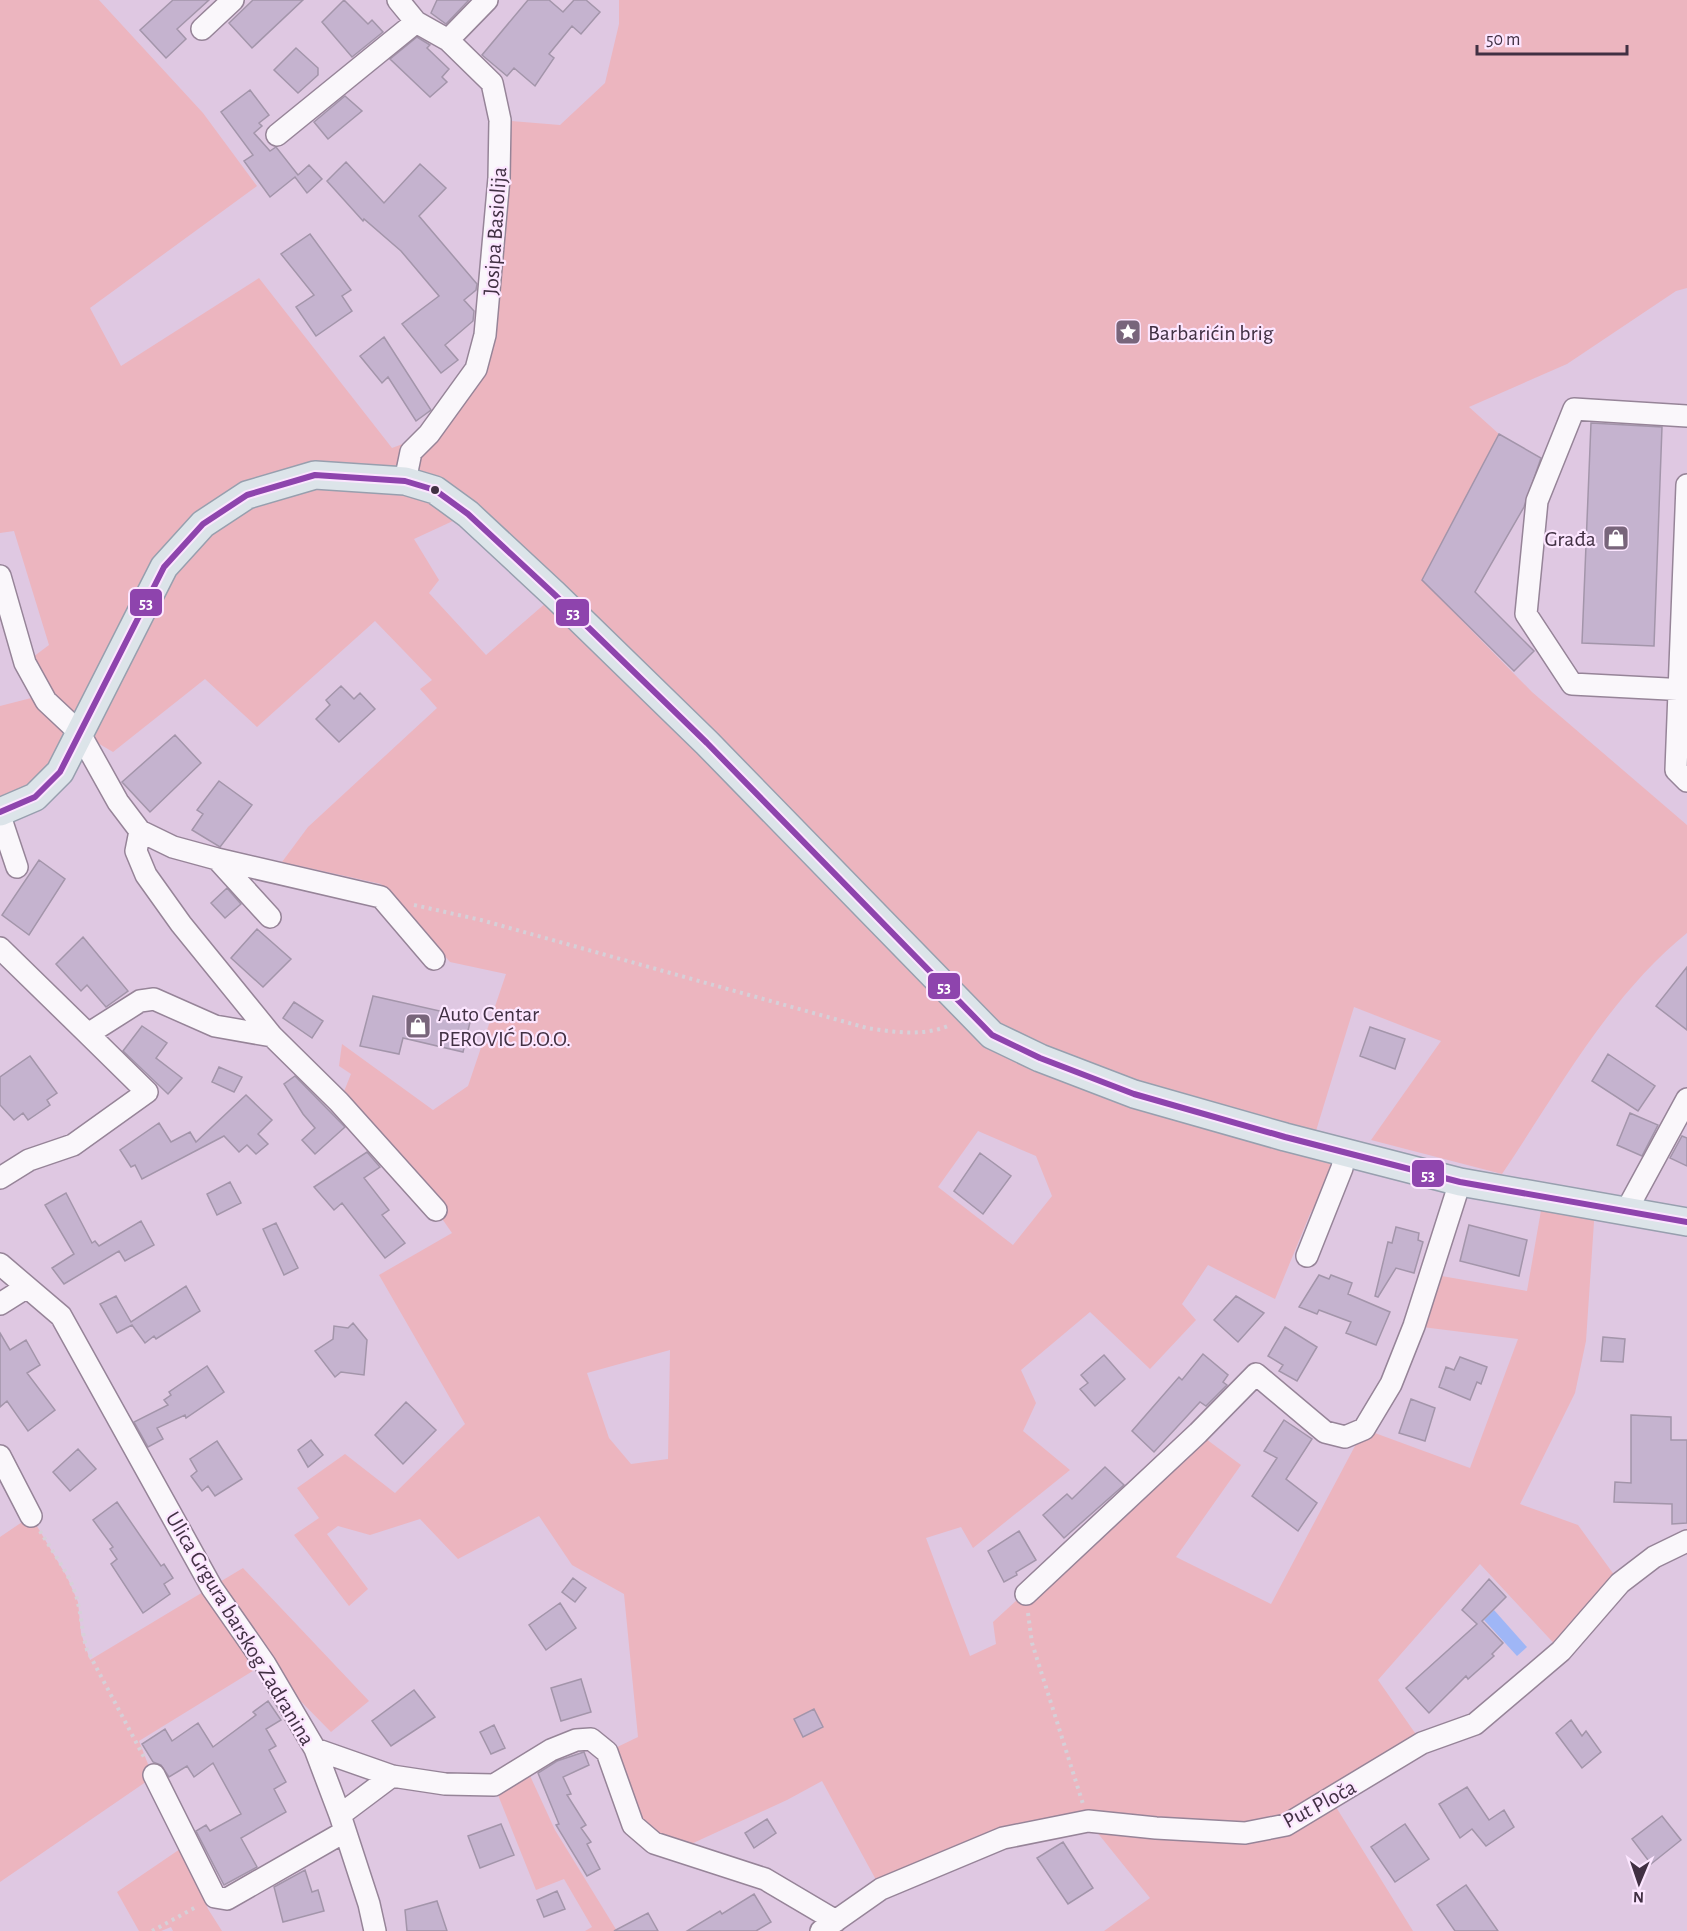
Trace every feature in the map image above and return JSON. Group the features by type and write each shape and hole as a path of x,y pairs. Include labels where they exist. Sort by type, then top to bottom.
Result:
{"main road":[{"path":"0,814 35,797 60,771 164,567 203,524 247,495 315,475 405,481 435,490 468,514 539,580 707,743 992,1035 1040,1058 1134,1094 1345,1153 1460,1182 1625,1213 1687,1222"}],"street":[{"path":"202,29 233,0"},
{"name":"Josipa Basiolija","path":"398,0 416,22 448,40 492,83 500,120 499,178 485,335 476,369 429,434 411,452 405,481"},
{"path":"448,40 487,0"},
{"path":"277,135 416,22"},
{"path":"1683,689 1572,684 1526,614 1537,501 1574,410 1687,416"},
{"path":"1682,776 1687,485"},
{"path":"0,576 25,663 46,701 79,732 117,802 140,831 173,847 381,897 434,959"},
{"path":"0,814 17,867"},
{"path":"140,831 136,851 146,875 181,924 272,1036 339,1102 436,1210"},
{"path":"217,859 270,917"},
{"path":"0,948 147,1092 73,1145 29,1160 0,1178"},
{"path":"88,1034 140,1001 154,999 214,1026 272,1036"},
{"path":"1625,1213 1687,1099"},
{"path":"1307,1256 1342,1168 1345,1153"},
{"path":"1026,1594 1131,1497 1256,1374 1325,1432 1345,1437 1364,1429 1390,1384 1414,1326 1460,1182"},
{"name":"Ulica Grgura barskog Zadranina","path":"0,1264 61,1316 212,1588 265,1664 315,1749 369,1904 375,1931"},
{"path":"0,1304 27,1287"},
{"path":"0,1456 31,1516"},
{"name":"Put Ploča","path":"828,1926 881,1889 1003,1838 1088,1821 1245,1833 1286,1825 1422,1743 1475,1724 1562,1651 1620,1583 1654,1557 1687,1541"},
{"path":"315,1749 392,1776 445,1784 494,1785 551,1750 576,1740 591,1739 607,1752 633,1825 654,1843 765,1879 828,1926"},
{"path":"154,1775 215,1897 227,1899 342,1824 392,1776"}],"path":[{"path":"381,897 481,920 867,1028 895,1032 942,1029 972,1015"},
{"path":"31,1516 68,1577 78,1602 81,1633 87,1650 154,1775"},
{"path":"1026,1594 1032,1643 1088,1821"},
{"path":"152,1931 215,1897"}],"shaded area":[{"path":"0,0 99,0 203,113 257,186 90,308 121,366 259,278 392,448 429,434 476,369 500,120 560,125 605,83 619,24 619,0 1687,0 1687,288 1676,291 1567,364 1469,407 1499,434 1422,580 1532,692 1687,825 1687,933 1659,958 1609,1015 1564,1078 1502,1174 1371,1140 1441,1041 1354,1007 1312,1144 1345,1153 1310,1214 1275,1299 1208,1265 1182,1304 1196,1320 1150,1369 1090,1312 1021,1370 1036,1403 1023,1431 1070,1470 973,1548 961,1527 926,1538 970,1656 996,1644 993,1622 1198,1433 1241,1465 1176,1557 1271,1604 1364,1429 1470,1468 1518,1339 1414,1326 1430,1274 1527,1291 1543,1199 1595,1207 1586,1341 1575,1393 1520,1504 1578,1525 1620,1583 1561,1651 1480,1564 1378,1680 1422,1743 1331,1799 1413,1931 1104,1931 1150,1898 1088,1821 881,1889 822,1781 787,1800 678,1850 654,1843 607,1752 638,1737 624,1594 572,1565 539,1516 458,1559 420,1519 370,1535 338,1526 327,1534 368,1589 349,1606 294,1535 319,1518 297,1488 345,1454 395,1493 465,1424 379,1275 452,1233 343,1094 351,1074 339,1066 342,1044 433,1110 468,1086 506,974 450,962 381,884 282,862 308,827 437,708 420,689 432,680 375,621 257,727 205,679 113,752 79,732 74,742 0,812 0,706 43,695 25,663 49,645 14,531 0,533","holes":["468,514 555,595 486,655 429,593 439,580 414,539","978,1131 1036,1156 1052,1196 1013,1245 938,1187","670,1350 668,1459 631,1464 609,1438 587,1373"]},
{"path":"31,1516 67,1577 78,1602 81,1633 90,1660 243,1568 369,1701 331,1732 264,1664 139,1741 153,1777 0,1882 0,1537"},
{"path":"526,1767 555,1830 617,1931 585,1931 592,1927 564,1879 536,1890 494,1785"},
{"path":"183,1847 208,1909 222,1931 173,1931 171,1927 161,1931 139,1931 117,1892"}],"water":[{"path":"1494,1610 1527,1647 1517,1656 1484,1620"}],"building":[{"path":"173,0 209,0 177,29 186,39 166,58 140,30"},
{"path":"253,0 303,0 252,48 229,23"},
{"path":"344,0 368,24 372,20 383,32 352,57 322,22"},
{"path":"437,0 469,0 446,24 431,13"},
{"path":"528,0 549,0 563,12 574,0 586,0 600,12 581,34 572,26 549,54 554,58 535,86 514,68 507,76 482,55"},
{"path":"417,37 430,45 427,48 449,69 442,77 447,82 430,97 390,59"},
{"path":"296,48 318,68 318,75 298,93 274,70"},
{"path":"250,90 269,115 259,123 262,126 254,133 270,151 276,147 298,175 309,165 322,179 307,193 295,177 270,197 244,161 253,155 221,112"},
{"path":"345,96 362,111 328,139 314,122"},
{"path":"346,162 384,203 420,164 446,188 419,216 477,284 476,290 464,300 474,311 473,321 445,345 458,360 441,373 402,324 439,296 401,251 364,219 363,221 327,181"},
{"path":"310,234 351,290 342,296 352,311 316,336 296,307 314,295 281,254"},
{"path":"384,337 431,410 416,421 388,377 382,383 360,356"},
{"path":"1591,423 1662,427 1654,646 1582,643"},
{"path":"1499,434 1541,458 1524,507 1475,592 1534,651 1514,671 1422,580"},
{"path":"341,686 354,699 360,693 375,709 339,742 316,719 330,705 326,700"},
{"path":"175,735 201,763 150,812 122,782"},
{"path":"219,781 252,805 220,847 192,830 203,814 197,810"},
{"path":"39,860 65,879 29,935 2,915"},
{"path":"227,888 241,904 225,918 211,903"},
{"path":"257,929 291,959 263,987 231,958"},
{"path":"83,937 128,991 106,1007 87,985 81,991 56,964"},
{"path":"1687,967 1687,1030 1656,1006"},
{"path":"373,996 471,1018 463,1052 403,1038 399,1054 360,1046"},
{"path":"294,1002 323,1021 312,1038 283,1018"},
{"path":"142,1026 167,1043 156,1058 182,1078 168,1094 123,1051"},
{"path":"1370,1027 1405,1039 1395,1069 1360,1056"},
{"path":"1608,1054 1655,1086 1638,1111 1592,1081"},
{"path":"30,1056 57,1093 47,1100 50,1105 28,1120 23,1113 14,1120 0,1105 0,1077"},
{"path":"219,1067 242,1077 234,1092 212,1082"},
{"path":"295,1076 345,1127 315,1154 302,1140 315,1128 284,1084"},
{"path":"246,1095 272,1120 258,1134 268,1144 256,1154 247,1145 239,1152 224,1136 142,1179 135,1165 131,1167 120,1150 159,1123 171,1142 190,1132 196,1142"},
{"path":"1630,1113 1658,1125 1642,1156 1617,1145"},
{"path":"1682,1136 1687,1138 1687,1166 1670,1158"},
{"path":"367,1152 380,1167 364,1178 389,1210 382,1215 405,1243 385,1258 342,1203 334,1210 314,1187"},
{"path":"980,1153 1011,1176 983,1214 954,1191"},
{"path":"230,1182 241,1203 217,1215 207,1194"},
{"path":"66,1193 92,1243 95,1241 99,1246 141,1221 154,1245 125,1261 119,1251 64,1284 52,1268 74,1254 45,1205"},
{"path":"276,1223 298,1268 284,1275 263,1229"},
{"path":"1469,1225 1527,1240 1519,1276 1460,1261"},
{"path":"1396,1227 1419,1233 1418,1240 1423,1242 1414,1273 1396,1268 1378,1297 1375,1296 1388,1242 1392,1243"},
{"path":"1319,1275 1329,1279 1331,1275 1352,1283 1348,1294 1390,1312 1376,1345 1346,1333 1351,1322 1319,1310 1317,1314 1299,1307"},
{"path":"186,1286 200,1311 156,1339 154,1336 145,1343 132,1325 117,1333 100,1304 116,1296 131,1322"},
{"path":"1236,1296 1264,1313 1238,1342 1214,1320"},
{"path":"353,1323 367,1340 364,1375 341,1372 335,1377 315,1351 333,1339 334,1326 348,1328"},
{"path":"1285,1327 1317,1347 1297,1381 1279,1371 1283,1365 1268,1356"},
{"path":"0,1333 10,1350 26,1340 40,1365 27,1373 55,1410 28,1431 7,1401 0,1407"},
{"path":"1603,1337 1625,1339 1623,1362 1601,1361"},
{"path":"1203,1354 1228,1375 1223,1382 1227,1385 1206,1406 1200,1402 1154,1452 1132,1431 1179,1377 1182,1380"},
{"path":"1104,1355 1125,1379 1095,1406 1080,1389 1088,1383 1081,1375"},
{"path":"1460,1357 1487,1367 1481,1384 1477,1382 1470,1400 1439,1387 1446,1367 1454,1370"},
{"path":"207,1366 224,1392 186,1418 185,1415 157,1428 163,1439 148,1447 134,1422 168,1405 164,1400 171,1395 169,1392"},
{"path":"1411,1399 1435,1408 1425,1441 1399,1433"},
{"path":"406,1402 436,1430 403,1464 375,1435"},
{"path":"1631,1415 1671,1417 1671,1440 1687,1440 1687,1523 1672,1524 1672,1504 1614,1502 1615,1482 1631,1483"},
{"path":"1284,1420 1312,1439 1286,1479 1317,1503 1298,1531 1252,1496 1277,1458 1264,1451"},
{"path":"311,1440 323,1455 308,1467 298,1450"},
{"path":"217,1441 242,1479 215,1496 208,1486 202,1491 191,1476 197,1471 190,1459"},
{"path":"78,1449 96,1469 70,1491 53,1472"},
{"path":"1105,1467 1124,1485 1064,1538 1043,1515 1067,1494 1072,1499"},
{"path":"117,1502 161,1566 164,1564 173,1578 164,1584 170,1594 143,1613 111,1564 117,1559 110,1549 113,1547 93,1520"},
{"path":"1019,1531 1036,1560 1004,1582 988,1551"},
{"path":"573,1578 586,1588 575,1602 562,1592"},
{"path":"1489,1579 1506,1597 1482,1621 1503,1643 1492,1654 1494,1656 1468,1679 1466,1676 1429,1713 1406,1688 1477,1624 1462,1610"},
{"path":"560,1603 576,1628 546,1650 529,1625"},
{"path":"581,1679 591,1712 561,1721 551,1688"},
{"path":"414,1690 435,1717 391,1746 372,1721"},
{"path":"268,1701 281,1720 266,1729 276,1746 269,1750 286,1782 274,1789 286,1812 241,1838 257,1867 224,1885 196,1831 206,1825 210,1831 241,1814 213,1763 194,1777 187,1766 169,1777 161,1765 153,1762 142,1744 165,1729 172,1741 198,1723 213,1747 256,1715 253,1712"},
{"path":"814,1709 823,1727 803,1737 794,1719"},
{"path":"1571,1720 1582,1736 1586,1731 1601,1752 1582,1768 1556,1733"},
{"path":"494,1725 505,1748 491,1754 480,1732"},
{"path":"584,1752 589,1765 563,1777 571,1794 567,1795 586,1825 581,1828 591,1842 587,1844 600,1869 587,1876 556,1825 559,1824 538,1773 557,1761"},
{"path":"1467,1787 1489,1820 1504,1810 1514,1827 1486,1846 1472,1829 1460,1838 1439,1804"},
{"path":"1662,1816 1681,1840 1651,1864 1632,1839"},
{"path":"767,1819 776,1833 754,1848 745,1833"},
{"path":"501,1824 514,1855 480,1868 468,1836"},
{"path":"1405,1824 1429,1859 1395,1882 1371,1847"},
{"path":"1063,1842 1093,1888 1068,1904 1037,1858"},
{"path":"305,1870 312,1892 318,1890 324,1911 283,1922 274,1887"},
{"path":"1466,1885 1498,1931 1455,1931 1437,1905"},
{"path":"557,1891 565,1909 544,1917 537,1900"},
{"path":"754,1894 771,1922 756,1931 687,1931 720,1911 722,1914"},
{"path":"437,1901 447,1931 407,1931 405,1910"},
{"path":"648,1913 658,1931 614,1931"}],"transit line":[{"name":"53","path":"0,812 35,797 60,772 164,567 203,524 247,495 315,475 405,481 435,490 468,514 555,595 707,743 992,1035 1040,1058 1134,1094 1285,1137 1460,1182 1687,1222"}],"place":[{"name":"Barbarićin brig","path":"1128,332"},
{"name":"Građa","path":"1616,538"},
{"name":"Auto Centar PEROVIĆ D.O.O.","path":"418,1026"}]}
